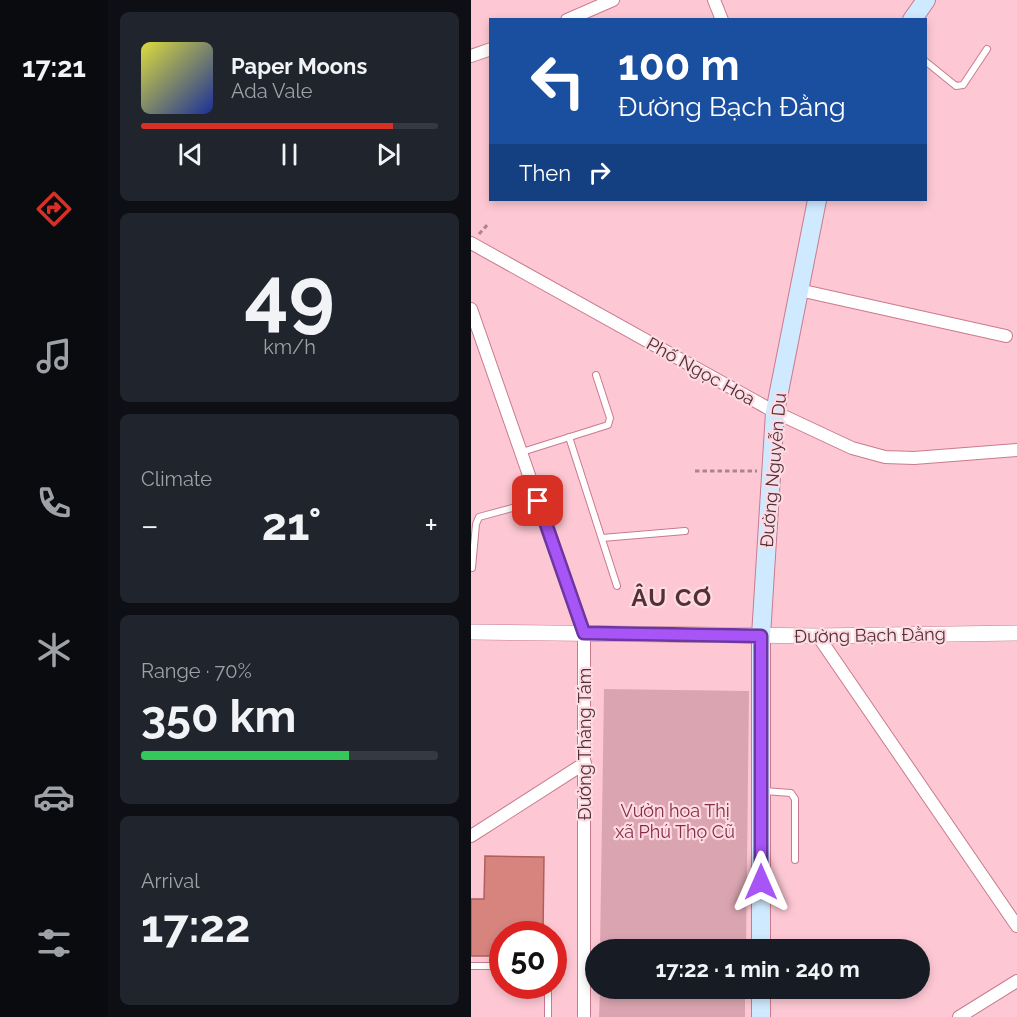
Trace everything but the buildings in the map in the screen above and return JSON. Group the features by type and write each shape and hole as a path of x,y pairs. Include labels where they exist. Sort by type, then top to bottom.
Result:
{"main road":[{"path":"913,18 926,0"},
{"name":"Đường Nguyễn Du","path":"761,939 761,636 775,412 817,201"},
{"path":"761,999 761,1017"}],"street":[{"path":"572,18 613,0"},
{"path":"714,0 721,18"},
{"path":"471,56 489,50"},
{"name":"Phố Ngọc Hoa","path":"471,243 775,412 852,448 885,457 951,457 1017,450"},
{"path":"799,290 1006,336"},
{"name":"Đường Tháng Tám","path":"471,309 584,633 584,1017"},
{"name":"Đường Bạch Đằng","path":"471,632 761,636 1017,633"},
{"path":"818,636 1017,926"},
{"path":"471,836 585,763"},
{"path":"960,1017 1017,981"}],"lane":[{"path":"927,64 956,86 963,85 987,49"},
{"path":"521,453 608,425 610,418 596,375"},
{"path":"569,437 617,586"},
{"path":"472,568 476,524 479,518 538,501"},
{"path":"602,538 685,531"},
{"path":"761,791 791,793 795,799 795,860"},
{"path":"471,966 489,966"},
{"path":"548,999 548,1017"}],"path":[{"path":"696,471 771,471"}],"green space":[{"name":"Vườn hoa Thị xã Phú Thọ Cũ","path":"604,689 749,691 746,939 600,939"},
{"path":"600,999 745,999 745,1017 599,1017"}],"district":[{"name":"ÂU CƠ","path":"672,597"}],"route":[{"path":"538,501 584,633 761,636 761,882"}]}
